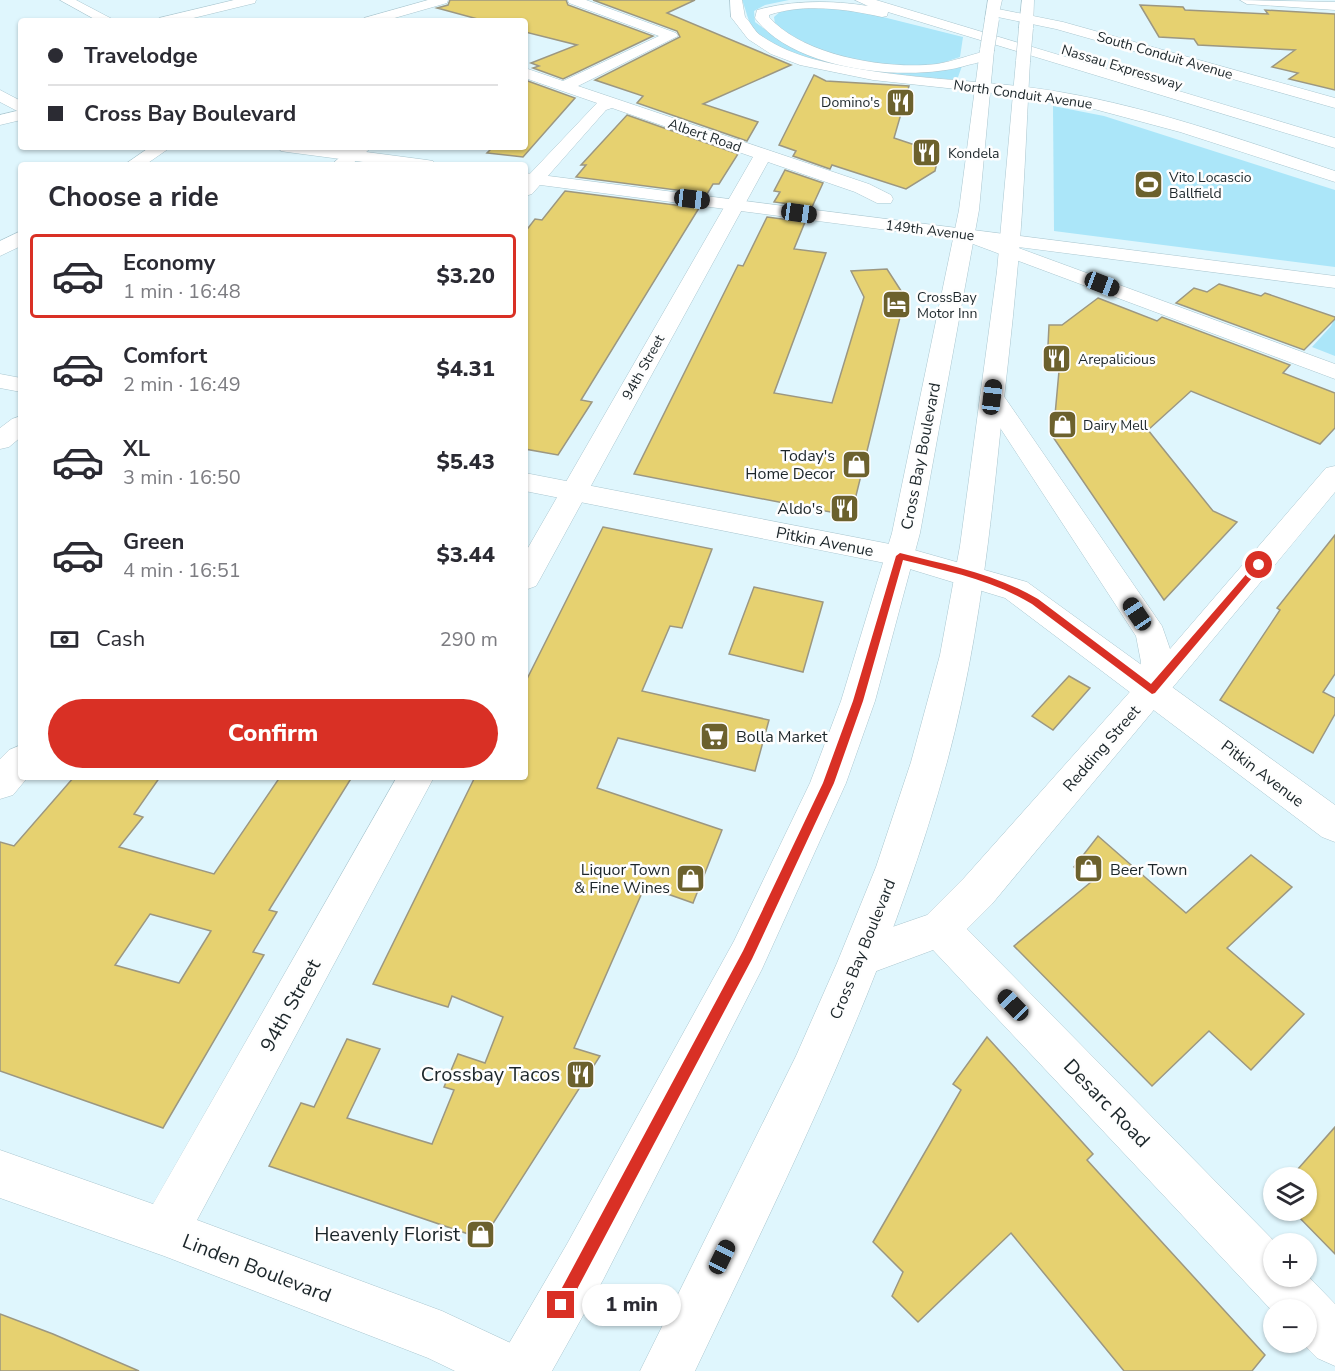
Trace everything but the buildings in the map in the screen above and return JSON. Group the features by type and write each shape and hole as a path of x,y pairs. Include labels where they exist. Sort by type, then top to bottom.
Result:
{"main road":[{"path":"66,0 103,18"},
{"path":"176,18 250,0"},
{"path":"379,18 442,0"},
{"path":"563,87 671,36 574,0"},
{"name":"North Conduit Avenue","path":"729,0 746,31 764,44 810,63 873,76 1070,98 1128,112 1335,177"},
{"path":"736,0 738,17"},
{"name":"North Conduit Avenue","path":"862,0 1335,143"},
{"name":"Nassau Expressway","path":"910,0 985,26 1138,72 1335,127"},
{"name":"Cross Bay Boulevard","path":"667,1371 782,1135 863,956 908,832 942,716 971,575 1008,245 1028,0"},
{"path":"1247,0 1335,6"},
{"path":"977,35 827,1 786,3 767,9 762,15 762,20 768,26 793,41 831,56 873,66 929,69 952,66 986,53"},
{"path":"375,6 401,18"},
{"name":"Cross Bay Boulevard","path":"523,1371 585,1262 748,955 828,783 858,701 900,556 964,234 993,10"},
{"name":"South Conduit Avenue","path":"993,10 1026,23 1058,25 1335,103"},
{"name":"Albert Road","path":"528,74 862,188 884,199"},
{"path":"0,95 18,106"},
{"path":"528,182 600,107 609,103"},
{"path":"0,120 18,116"},
{"path":"138,162 157,150"},
{"path":"309,150 402,162"},
{"name":"94th Street","path":"528,574 733,204 763,155"},
{"name":"149th Avenue","path":"528,182 733,204 964,234"},
{"path":"964,234 1008,245 1081,276 1335,372"},
{"path":"0,250 18,239"},
{"path":"1008,245 1098,252 1335,282"},
{"path":"1081,276 1098,252"},
{"path":"0,381 18,384"},
{"path":"992,397 1151,634 1157,662 1152,690"},
{"path":"0,441 18,426"},
{"name":"Redding Street","path":"863,956 940,929 978,891 1184,655 1335,474"},
{"name":"Pitkin Avenue","path":"528,483 900,556 1017,590 1335,826"},
{"path":"0,783 18,763"},
{"name":"94th Street","path":"164,1232 414,780"},
{"name":"Desarc Road","path":"940,929 1263,1265"},
{"name":"Linden Boulevard","path":"0,1174 164,1232 442,1337 511,1371"},
{"name":"Desarc Road","path":"1284,1287 1296,1299"},
{"name":"Desarc Road","path":"1317,1321 1335,1340"}],"shaded area":[{"path":"742,0 789,0 765,5 754,11 755,22 774,36 800,49 916,73 962,66 957,80 880,72 821,62 795,54 772,43 754,30"},
{"path":"806,5 851,9 963,37 960,57 933,65 893,67 850,60 829,53 791,35 775,24 774,17 782,10"},
{"path":"1053,106 1104,116 1335,190 1335,267 1054,231"},
{"path":"1335,318 1335,356 1312,347 1331,326"}],"place":[{"name":"Domino's","path":"901,102"},
{"name":"Kondela","path":"927,153"},
{"name":"Vito Locascio Ballfield","path":"1148,185"},
{"name":"CrossBay Motor Inn","path":"896,305"},
{"name":"Arepalicious","path":"1057,359"},
{"name":"Dairy Mell","path":"1062,425"},
{"name":"Today's Home Decor","path":"856,464"},
{"name":"Aldo's","path":"844,508"},
{"name":"Bolla Market","path":"715,736"},
{"name":"Beer Town","path":"1089,869"},
{"name":"Liquor Town & Fine Wines","path":"691,878"},
{"name":"Crossbay Tacos","path":"581,1074"},
{"name":"Heavenly Florist","path":"481,1234"}],"route":[{"path":"561,1305 748,955 828,783 858,701 900,556 1017,590 1152,690 1259,565"}]}
